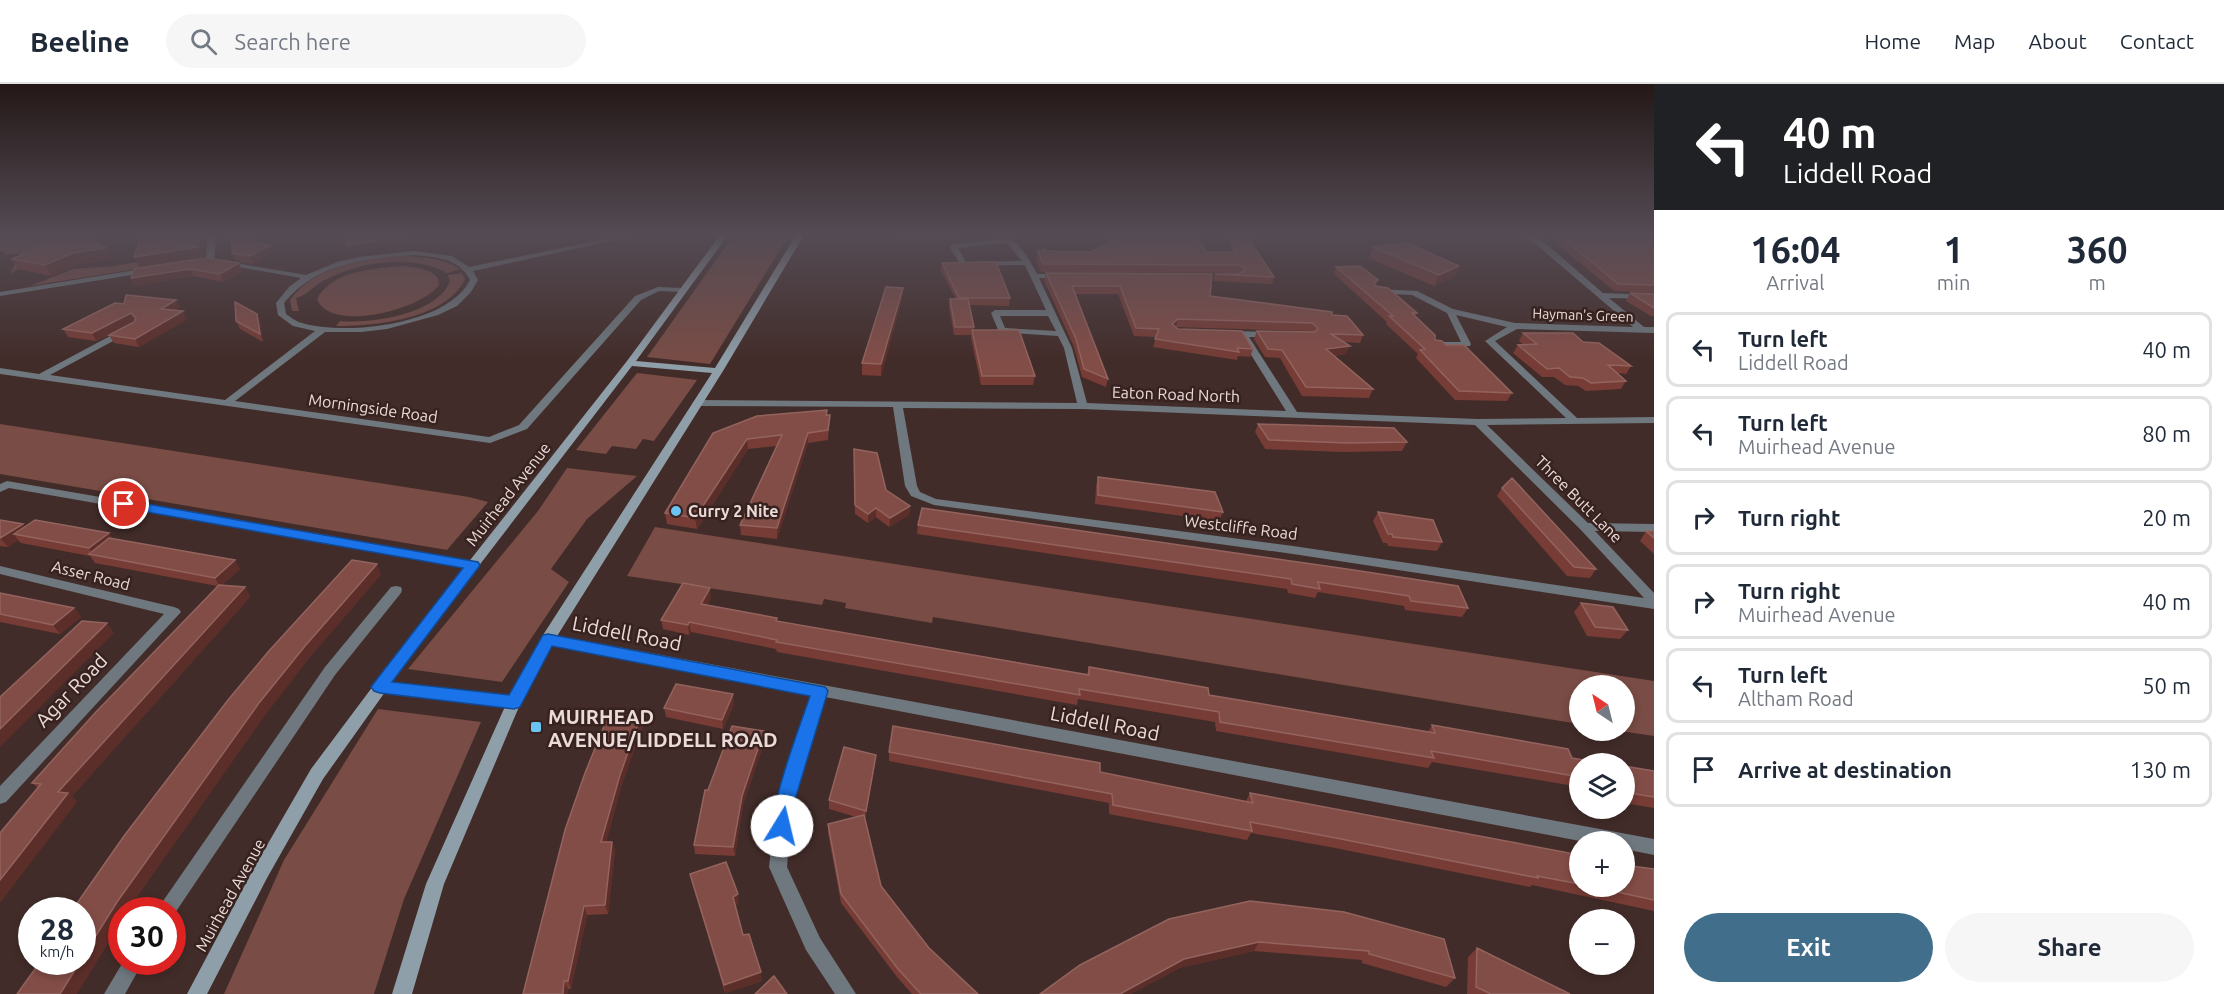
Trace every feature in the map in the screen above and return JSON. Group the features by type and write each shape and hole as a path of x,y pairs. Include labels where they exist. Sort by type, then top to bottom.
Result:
{"street":[{"path":"0,294 105,277"},
{"path":"306,277 288,290 280,303 282,315 297,325 322,330 354,331 389,327 423,318 449,306 467,293 473,277"},
{"name":"Muirhead Avenue","path":"197,994 261,872 317,774 380,687 630,363 692,277"},
{"path":"402,994 435,884 514,702 548,639 718,371 774,277"},
{"path":"1035,277 1068,348 1083,406"},
{"path":"1582,277 1642,330"},
{"name":"Morningside Road","path":"0,371 490,440 523,427 638,298 658,289 682,290"},
{"path":"1377,291 1414,293 1450,311 1515,326"},
{"path":"1603,295 1654,297"},
{"path":"1436,345 1467,344 1450,311"},
{"path":"1052,314 995,313 1002,330 1061,334"},
{"path":"40,377 134,326"},
{"name":"Hayman's Green","path":"1575,421 1488,341 1515,326 1654,330"},
{"path":"227,403 322,330"},
{"path":"1221,334 1276,336"},
{"path":"1244,335 1293,414"},
{"path":"630,363 718,371"},
{"name":"Eaton Road North","path":"697,403 1083,406 1478,422 1654,420"},
{"name":"Westcliffe Road","path":"898,406 911,486 915,494 934,502 1654,602"},
{"name":"Three Butt Lane","path":"1478,422 1585,527 1654,602"},
{"path":"0,489 7,484 473,565"},
{"path":"1585,527 1654,528"},
{"name":"Asser Road","path":"0,570 174,612"},
{"path":"176,897 330,671 396,590"},
{"name":"Agar Road","path":"0,797 174,612"},
{"name":"Liddell Road","path":"548,639 1654,847"},
{"path":"380,687 514,702"},
{"path":"819,691 783,806 778,867 813,944 846,994"},
{"path":"114,994 126,975"}],"shaded area":[{"path":"52,277 83,277 30,286"},
{"path":"330,277 296,298 299,311 292,311 290,300 300,288 313,279"},
{"path":"342,277 437,277 439,285 415,302 397,309 357,316 340,315 326,309 317,299 332,282"},
{"path":"449,277 465,279 456,293 426,311 389,322 336,326 340,321 369,321 418,309 432,302 443,292 450,281"},
{"path":"704,277 763,277 710,364 647,357"},
{"path":"637,373 697,380 654,441 643,439 636,449 612,446 606,454 576,450"},
{"path":"0,424 469,497 488,502 447,550 0,474"},
{"path":"567,468 637,476 587,519 551,569 569,582 502,682 408,669 538,511"},
{"path":"655,527 1615,675 1569,675 1569,722 933,617 932,623 845,608 846,603 824,599 822,605 627,576"},
{"path":"1635,678 1654,681 1654,736 1635,733"},
{"path":"378,709 481,722 404,899 374,994 224,994 284,860"}],"building":[{"path":"949,277 1002,277 1010,298 959,298"},
{"path":"1048,277 1212,277 1210,296 1347,316 1363,335 1331,334 1350,346 1326,349 1373,389 1306,387 1282,350 1268,349 1257,331 1315,332 1318,328 1312,323 1178,319 1172,324 1178,329 1242,331 1253,349 1237,348 1239,352 1155,339 1159,329 1136,328 1120,286 1072,286 1108,379 1084,369 1076,339"},
{"path":"1348,277 1375,277 1378,280 1374,283 1375,286 1388,288 1417,313 1412,313 1435,335 1435,340 1442,341 1446,345 1464,345 1512,393 1459,391 1420,350 1425,349 1389,316 1393,316"},
{"path":"1610,277 1654,277 1654,285 1618,284"},
{"path":"886,287 903,288 881,364 862,363"},
{"path":"1630,293 1654,294 1654,308 1635,296"},
{"path":"126,295 176,300 161,309 183,311 135,339 109,335 134,322 136,318 131,313 92,333 63,329 115,303 124,304"},
{"path":"950,299 968,299 974,327 955,327"},
{"path":"235,302 257,314 260,334 236,321"},
{"path":"972,330 1019,330 1035,376 982,376"},
{"path":"1523,333 1573,333 1583,342 1599,343 1631,366 1608,365 1626,381 1591,383 1583,378 1570,377 1559,368 1547,369 1518,345 1537,344"},
{"path":"827,410 826,415 830,415 828,430 808,433 777,528 740,525 782,435 747,439 695,518 665,513 713,433 757,416"},
{"path":"1258,424 1394,428 1407,442 1347,443 1269,440"},
{"path":"854,449 877,453 886,490 910,506 890,518 876,508 868,514 855,505"},
{"path":"1098,477 1215,492 1223,512 1098,495"},
{"path":"1512,478 1596,569 1574,567 1502,488"},
{"path":"922,508 1458,586 1468,608 1411,601 1409,596 1318,582 1320,589 1292,584 1291,579 918,525"},
{"path":"1378,512 1433,520 1442,542 1393,537 1392,534 1388,534"},
{"path":"0,520 23,524 0,538"},
{"path":"35,520 109,533 89,548 14,534"},
{"path":"1646,531 1654,531 1654,538"},
{"path":"109,538 235,560 215,578 89,554"},
{"path":"352,560 377,564 305,646 259,703 121,897 108,897 108,916 96,936 96,897 81,897 124,836 228,700 268,652"},
{"path":"683,583 710,588 701,604 777,618 776,621 1089,675 1089,667 1208,688 1209,695 1435,733 1432,725 1568,749 1569,775 1431,751 1434,758 1220,722 1219,712 1079,689 1080,695 776,642 777,640 689,622 688,625 661,620"},
{"path":"219,585 245,587 58,792 68,793 0,880 0,833 41,784 32,783 95,713"},
{"path":"0,593 74,608 53,625 0,614"},
{"path":"1581,603 1613,607 1628,630 1595,627"},
{"path":"82,621 107,623 0,729 0,697"},
{"path":"676,684 733,694 722,720 664,708"},
{"path":"609,714 641,716 620,775 601,842 612,842 605,905 584,906 568,981 564,981 563,994 523,994 565,830"},
{"path":"732,726 764,731 742,796 733,847 694,845 705,790 708,790"},
{"path":"893,726 1100,763 1100,772 1253,803 1250,793 1569,853 1569,882 1537,876 1538,878 1250,822 1252,831 1113,805 1112,794 889,752"},
{"path":"844,747 876,755 866,811 829,800"},
{"path":"1635,768 1654,771 1654,797 1635,794"},
{"path":"864,815 881,886 929,948 978,994 921,994 898,969 841,894 828,824"},
{"path":"726,862 738,894 733,897 743,935 749,934 761,972 724,985 690,874"},
{"path":"1635,866 1654,869 1654,900 1635,896"},
{"path":"1250,901 1344,912 1444,939 1455,978 1369,954 1369,951 1259,942 1184,959 1120,994 1040,994 1080,965 1169,919"},
{"path":"1477,948 1570,994 1491,994 1476,987"},
{"path":"31,975 72,975 60,994 17,994"},
{"path":"774,976 787,994 755,994"}],"place":[{"name":"Curry 2 Nite","path":"676,511"},
{"name":"MUIRHEAD AVENUE/LIDDELL ROAD","path":"536,727"}],"route":[{"path":"124,504 473,565 380,687 514,702 548,639 819,691 783,806 782,826"}]}
